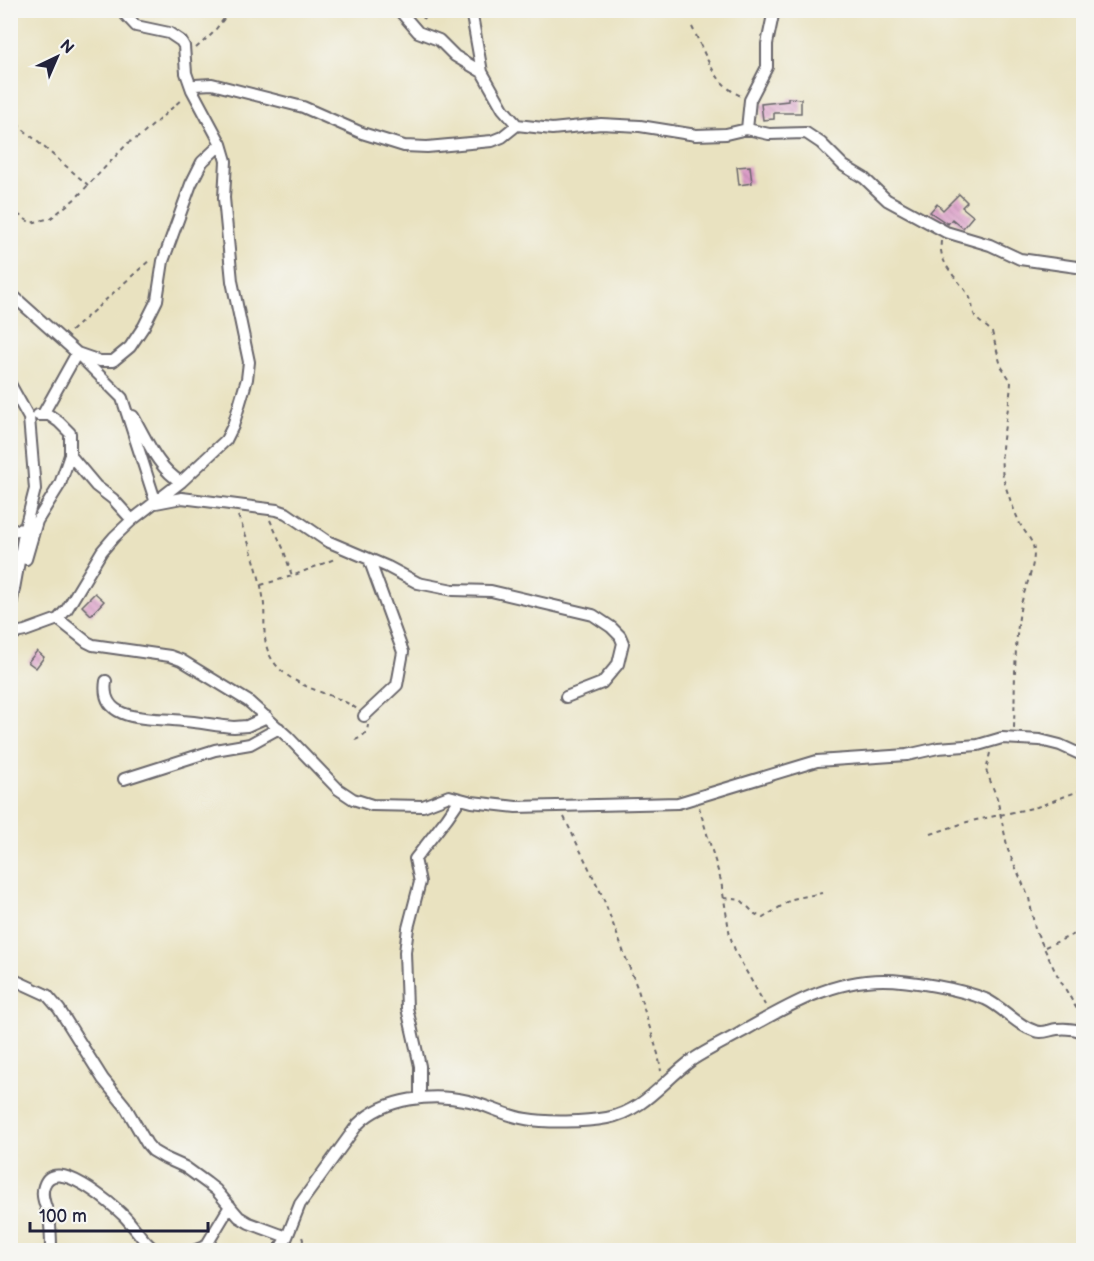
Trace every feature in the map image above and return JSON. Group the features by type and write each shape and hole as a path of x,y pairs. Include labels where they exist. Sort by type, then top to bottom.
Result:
{"street":[{"path":"10,634 58,619 67,609 102,550 132,520 182,482 226,440 230,434 247,379 249,362 232,281 224,198 225,161 221,144 192,90 186,73 184,46 169,33 136,26 121,10"},
{"path":"399,10 418,32 439,40 456,56 482,72"},
{"path":"471,10 482,72 503,109 517,125 552,129 601,124 640,126 696,135 726,134 747,129 769,134 806,133 844,166 864,178 887,200 946,231 990,245 1020,259 1083,268"},
{"path":"747,129 750,100 767,67 767,44 774,10"},
{"path":"192,90 195,85 212,84 291,103 362,133 404,146 492,141 502,137 517,125"},
{"path":"77,353 100,361 113,361 130,347 140,333 157,300 163,261 191,184 202,162 221,144"},
{"path":"10,293 77,353 122,398 163,467 173,478 182,482"},
{"path":"43,414 77,353"},
{"path":"10,384 29,418 35,489 25,528 10,611"},
{"path":"122,398 156,503"},
{"path":"19,568 28,552 37,521 60,484 70,455 70,433 54,418 43,414 29,418"},
{"path":"70,455 96,486 113,499 132,520"},
{"path":"156,503 182,498 265,508 286,513 327,541 388,567 418,584 453,590 491,591 592,615 620,636 623,643 618,664 602,683 566,697"},
{"path":"10,532 25,528"},
{"path":"364,716 397,685 403,652 369,559"},
{"path":"58,619 93,645 170,656 181,660 248,701 279,728 325,777 353,799 372,806 423,806 449,796 500,806 678,803 817,761 907,754 1014,738 1040,740 1060,745 1083,756"},
{"path":"106,681 104,691 109,704 114,709 130,716 234,728 247,726 267,717"},
{"path":"123,779 215,750 250,744 279,728"},
{"path":"420,1098 420,1066 407,1008 405,952 412,910 420,882 415,859 460,799"},
{"path":"10,978 47,995 103,1079 122,1101 153,1151 185,1167 216,1190 239,1217 287,1237"},
{"path":"279,1251 300,1204 365,1117 381,1109 420,1098 470,1101 508,1116 546,1122 607,1118 632,1111 693,1060 791,1004 827,990 855,983 883,980 955,991 985,999 1026,1028 1037,1032 1068,1029 1083,1031"},
{"path":"51,1251 49,1218 42,1195 49,1177 65,1175 83,1185 124,1216 155,1251"},
{"path":"196,1251 206,1246 230,1206"}],"path":[{"path":"186,57 212,34 231,10"},
{"path":"692,27 710,68 730,91 750,100"},
{"path":"10,209 26,222 36,223 51,218 88,185 128,143 142,135 192,90"},
{"path":"10,118 88,185"},
{"path":"934,225 940,236 941,256 944,263 969,297 977,319 992,333 1001,366 1011,381 1003,441 1004,480 1021,525 1034,551 1029,578 1023,589 1020,610 1014,738"},
{"path":"62,340 152,257"},
{"path":"233,505 244,529 261,585 264,604 263,633 266,645 281,670 299,684 361,711 368,728 362,737 355,740"},
{"path":"265,508 283,548 291,576"},
{"path":"261,585 353,552"},
{"path":"996,740 989,754 986,770 997,798 1008,850 1022,879 1032,909 1035,929 1078,1011 1083,1031"},
{"path":"931,834 967,822 1037,807 1083,789"},
{"path":"696,798 721,881 730,936 736,953 771,1015"},
{"path":"559,806 602,895 638,990 658,1054 664,1083"},
{"path":"724,898 741,900 755,914 764,918 792,899 822,893"},
{"path":"1044,947 1083,930"}],"building":[{"path":"788,98 801,99 801,113 774,113 774,119 763,120 761,104 788,101"},
{"path":"750,166 752,183 739,185 737,167"},
{"path":"959,194 967,202 962,207 973,216 963,228 952,219 948,224 930,212 937,204 943,210"},
{"path":"95,593 104,601 91,615 82,606"},
{"path":"37,651 44,657 36,668 28,662"}]}
